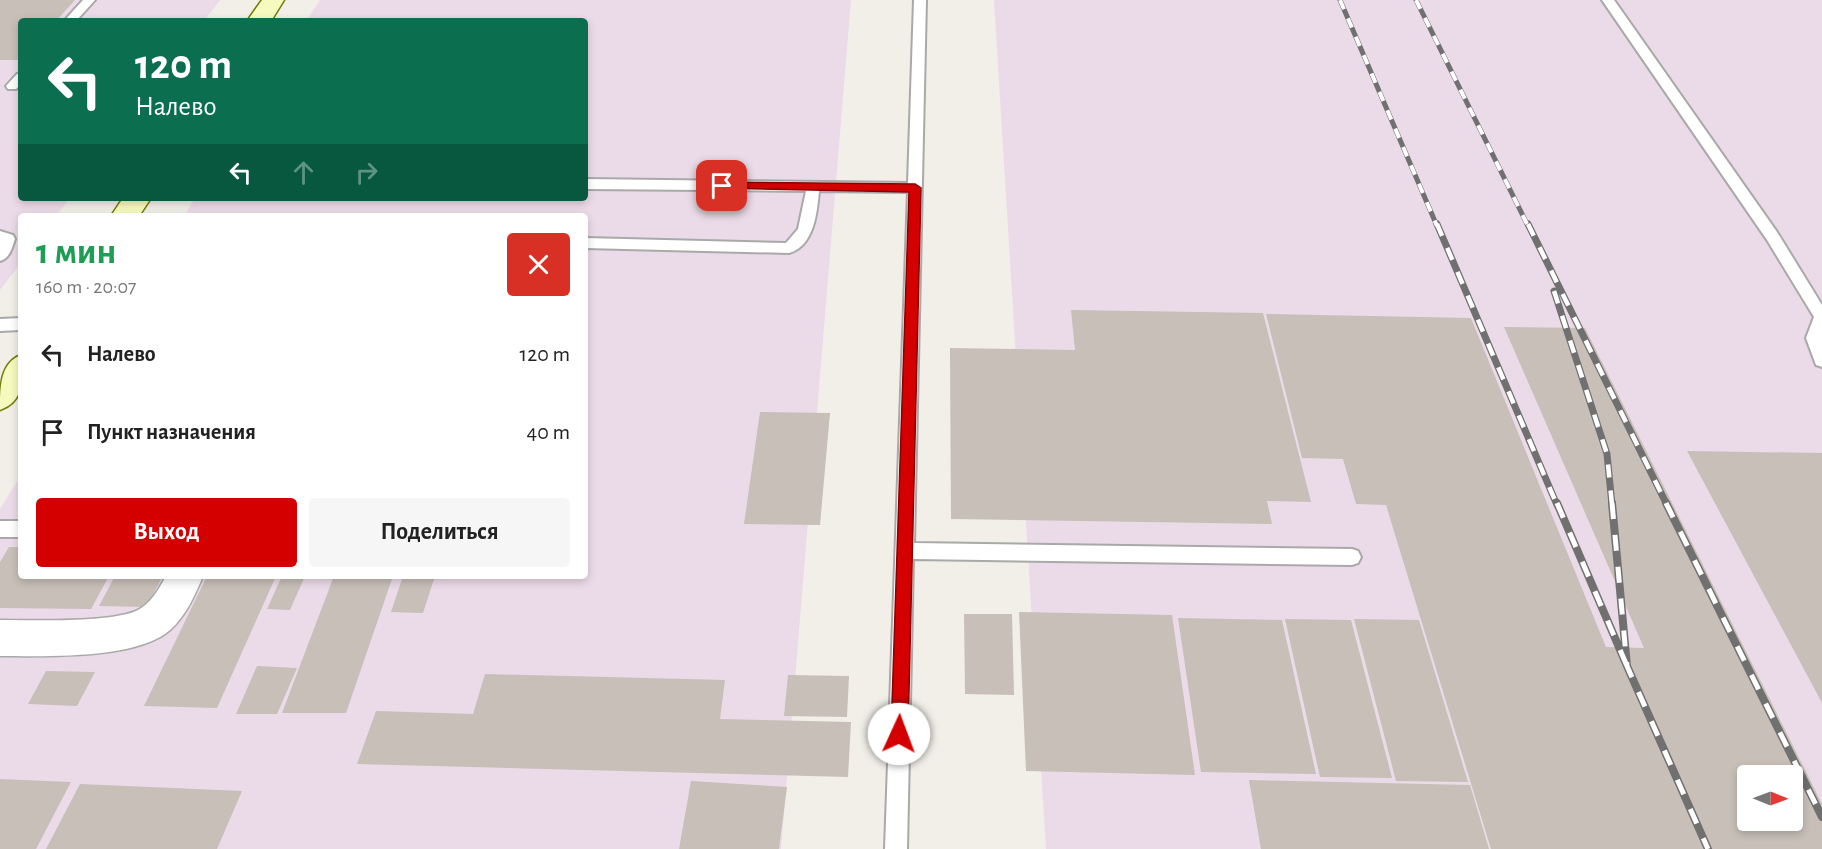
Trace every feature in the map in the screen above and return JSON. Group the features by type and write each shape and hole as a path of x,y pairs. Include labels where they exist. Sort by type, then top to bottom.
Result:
{"street":[{"path":"261,18 273,0"},
{"path":"0,398 18,371"},
{"path":"0,638 116,634 148,625 176,598 184,579"}],"lane":[{"path":"73,18 89,0"},
{"path":"896,849 921,0"},
{"path":"1608,0 1772,237 1821,318 1814,338 1822,361"},
{"path":"588,184 915,188"},
{"path":"588,243 789,248 798,242 808,224 813,187"},
{"path":"0,237 8,238 0,256"},
{"path":"0,325 18,324"},
{"path":"0,529 18,529"},
{"path":"905,551 1352,557"}],"shaded area":[{"path":"0,0 220,0 206,18 18,18 18,201 68,201 58,213 18,213 18,267 0,290"},
{"path":"320,0 851,0 781,849 0,849 0,509 18,480 18,579 588,579 588,213 186,213 193,201 588,201 588,18 308,18"},
{"path":"994,0 1822,0 1822,849 1046,849"}],"building":[{"path":"0,0 75,0 59,18 18,18 18,60 0,60"},
{"path":"1071,310 1263,313 1311,502 1267,501 1272,524 951,519 950,348 1075,350"},
{"path":"1266,314 1471,318 1606,647 1644,648 1504,327 1585,328 1803,765 1737,765 1737,831 1803,831 1803,766 1822,804 1822,849 1491,849 1386,505 1356,504 1343,459 1302,458"},
{"path":"760,412 830,413 820,525 744,524"},
{"path":"1687,451 1822,453 1822,703"},
{"path":"9,547 18,547 18,579 107,579 91,609 0,608 0,562"},
{"path":"113,579 161,579 146,607 99,606"},
{"path":"206,579 275,579 217,708 144,706"},
{"path":"281,579 304,579 290,610 267,609"},
{"path":"333,579 392,579 346,713 282,713"},
{"path":"402,579 434,579 423,613 391,612"},
{"path":"1019,612 1172,615 1195,775 1026,771"},
{"path":"964,614 1012,614 1014,695 965,694"},
{"path":"1178,618 1282,620 1316,774 1201,772"},
{"path":"1285,619 1351,620 1392,778 1320,777"},
{"path":"1354,619 1419,620 1468,782 1396,781"},
{"path":"257,666 297,668 277,714 236,714"},
{"path":"46,671 95,672 77,706 28,704"},
{"path":"485,674 725,680 720,719 851,722 848,777 357,764 376,711 473,714"},
{"path":"788,675 849,676 847,717 784,716"},
{"path":"0,779 71,782 36,849 0,849"},
{"path":"1249,780 1470,785 1489,849 1261,849"},
{"path":"691,781 787,787 779,849 679,849"},
{"path":"80,784 242,791 217,849 46,849"}],"railway":[{"path":"1340,0 1437,226"},
{"path":"1416,0 1528,226"},
{"path":"1437,224 1557,505"},
{"path":"1528,224 1667,505"},
{"path":"1554,291 1607,454 1612,505"},
{"path":"1557,503 1627,666"},
{"path":"1612,503 1627,666"},
{"path":"1666,503 1822,817"},
{"path":"1627,666 1708,849"}],"route":[{"path":"722,186 915,188 899,734"}]}
